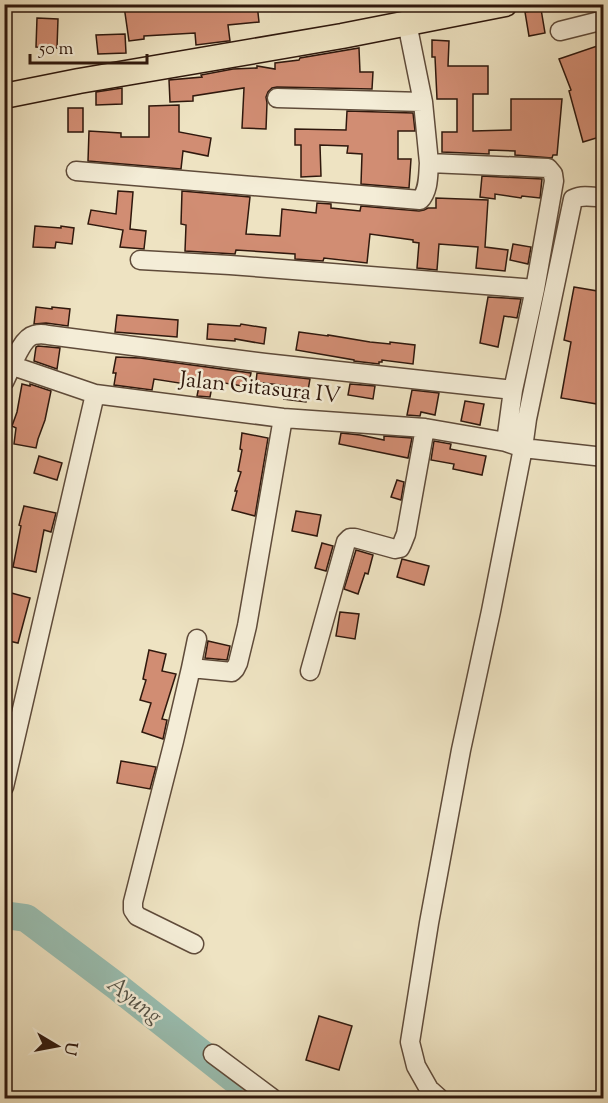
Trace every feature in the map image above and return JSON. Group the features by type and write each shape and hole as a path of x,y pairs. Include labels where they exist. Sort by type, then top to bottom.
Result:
{"main road":[{"path":"4,96 505,4"}],"street":[{"path":"560,31 603,20"},
{"path":"76,171 420,200 426,188 429,163 423,102 407,23"},
{"path":"277,98 423,102"},
{"path":"429,163 548,168 553,174 554,181 535,289 513,390 514,445 491,611 461,750 410,1042 416,1066 429,1089 439,1098"},
{"path":"514,445 527,419 573,199 579,196 603,198"},
{"path":"140,260 535,289"},
{"path":"9,374 21,345 35,334 265,363 513,390"},
{"name":"Jalan Gitasura IV","path":"9,374 95,394 283,418 425,428 514,445 603,457"},
{"path":"4,787 95,394"},
{"path":"191,668 232,672 238,663 247,626 283,418"},
{"path":"310,671 346,542 350,538 355,538 395,549 400,548 402,544 425,428"},
{"path":"194,944 137,916 133,910 133,902 197,639"},
{"path":"213,1054 272,1098"}],"building":[{"path":"140,4 141,9 211,4 257,4 259,22 228,25 230,41 196,45 195,33 144,36 144,39 129,41 124,6"},
{"path":"541,9 545,33 529,36 525,12"},
{"path":"37,18 58,19 57,48 36,47"},
{"path":"125,34 126,53 98,54 96,35"},
{"path":"432,40 449,41 448,66 488,66 488,94 473,94 473,131 511,130 511,99 562,99 557,155 553,155 552,158 515,155 515,151 489,150 489,154 442,152 442,132 457,132 457,99 437,99"},
{"path":"603,44 603,82 598,83 603,103 603,136 583,142 569,91 571,90 559,59"},
{"path":"359,48 360,72 373,72 372,89 272,88 266,97 266,129 242,128 244,88 193,96 193,101 170,102 169,80 202,77 201,75 233,69 257,68 257,66 275,69 275,63"},
{"path":"122,88 122,104 96,105 96,92"},
{"path":"179,105 179,132 211,138 208,156 183,151 181,169 88,161 89,131 121,133 121,137 149,137 149,106"},
{"path":"68,108 83,108 83,132 68,132"},
{"path":"347,111 413,113 415,131 398,131 398,159 411,159 409,188 361,184 362,154 347,153 348,146 320,145 321,176 301,177 301,145 295,145 295,129 346,130"},
{"path":"482,176 542,179 540,198 495,194 495,199 480,197"},
{"path":"118,191 133,192 130,229 146,231 144,249 120,247 123,230 88,224 91,210 116,214"},
{"path":"182,191 250,197 246,234 280,236 282,209 316,213 317,203 331,204 331,208 360,211 361,206 419,211 436,208 436,198 488,200 485,247 508,250 505,271 476,268 478,247 439,244 437,270 417,268 419,243 413,240 370,234 367,263 324,258 323,261 295,259 295,254 236,250 235,254 185,251 186,225 181,224"},
{"path":"35,226 74,228 72,244 56,242 55,248 33,247"},
{"path":"513,244 531,247 528,264 510,260"},
{"path":"574,287 603,292 603,405 561,398 571,342 564,340"},
{"path":"488,297 521,299 517,318 504,316 498,347 480,343"},
{"path":"36,307 70,309 68,326 34,324"},
{"path":"117,315 178,320 177,337 115,332"},
{"path":"208,324 240,326 241,324 266,328 264,344 235,339 235,341 207,339"},
{"path":"299,332 370,342 415,345 413,364 382,360 379,364 296,350"},
{"path":"38,346 60,348 57,369 34,361"},
{"path":"116,357 140,358 251,373 248,387 213,381 210,397 197,396 199,386 154,379 152,390 114,385 116,373 113,373"},
{"path":"257,373 310,379 306,402 284,399 287,386 256,382"},
{"path":"22,384 30,386 30,384 51,391 36,448 14,444 16,428 12,426"},
{"path":"350,384 375,386 373,399 348,395"},
{"path":"412,390 439,393 435,415 421,412 420,416 407,415"},
{"path":"465,401 484,404 480,425 461,421"},
{"path":"242,433 268,438 255,516 232,510 241,472 238,471"},
{"path":"341,433 384,440 384,436 412,438 408,458 339,444"},
{"path":"434,441 451,444 450,449 486,456 482,475 453,469 454,464 431,460"},
{"path":"39,456 62,463 57,480 34,473"},
{"path":"397,480 404,482 401,500 391,497"},
{"path":"24,506 56,513 51,532 44,530 36,572 13,567"},
{"path":"296,511 321,515 317,536 292,531"},
{"path":"322,543 333,546 326,571 315,568"},
{"path":"356,550 373,555 368,574 365,573 358,594 344,589"},
{"path":"402,559 429,566 424,585 397,577"},
{"path":"4,591 30,598 18,643 4,640"},
{"path":"340,612 359,614 355,639 336,636"},
{"path":"208,641 230,646 227,660 205,658"},
{"path":"149,650 166,654 162,671 176,674 162,719 167,720 163,739 142,732 151,703 140,700 146,680 143,679"},
{"path":"121,761 156,767 150,789 117,783"},
{"path":"319,1016 352,1026 339,1070 306,1060"}],"waterway":[{"name":"Ayung","path":"4,915 26,918 234,1079"}]}
